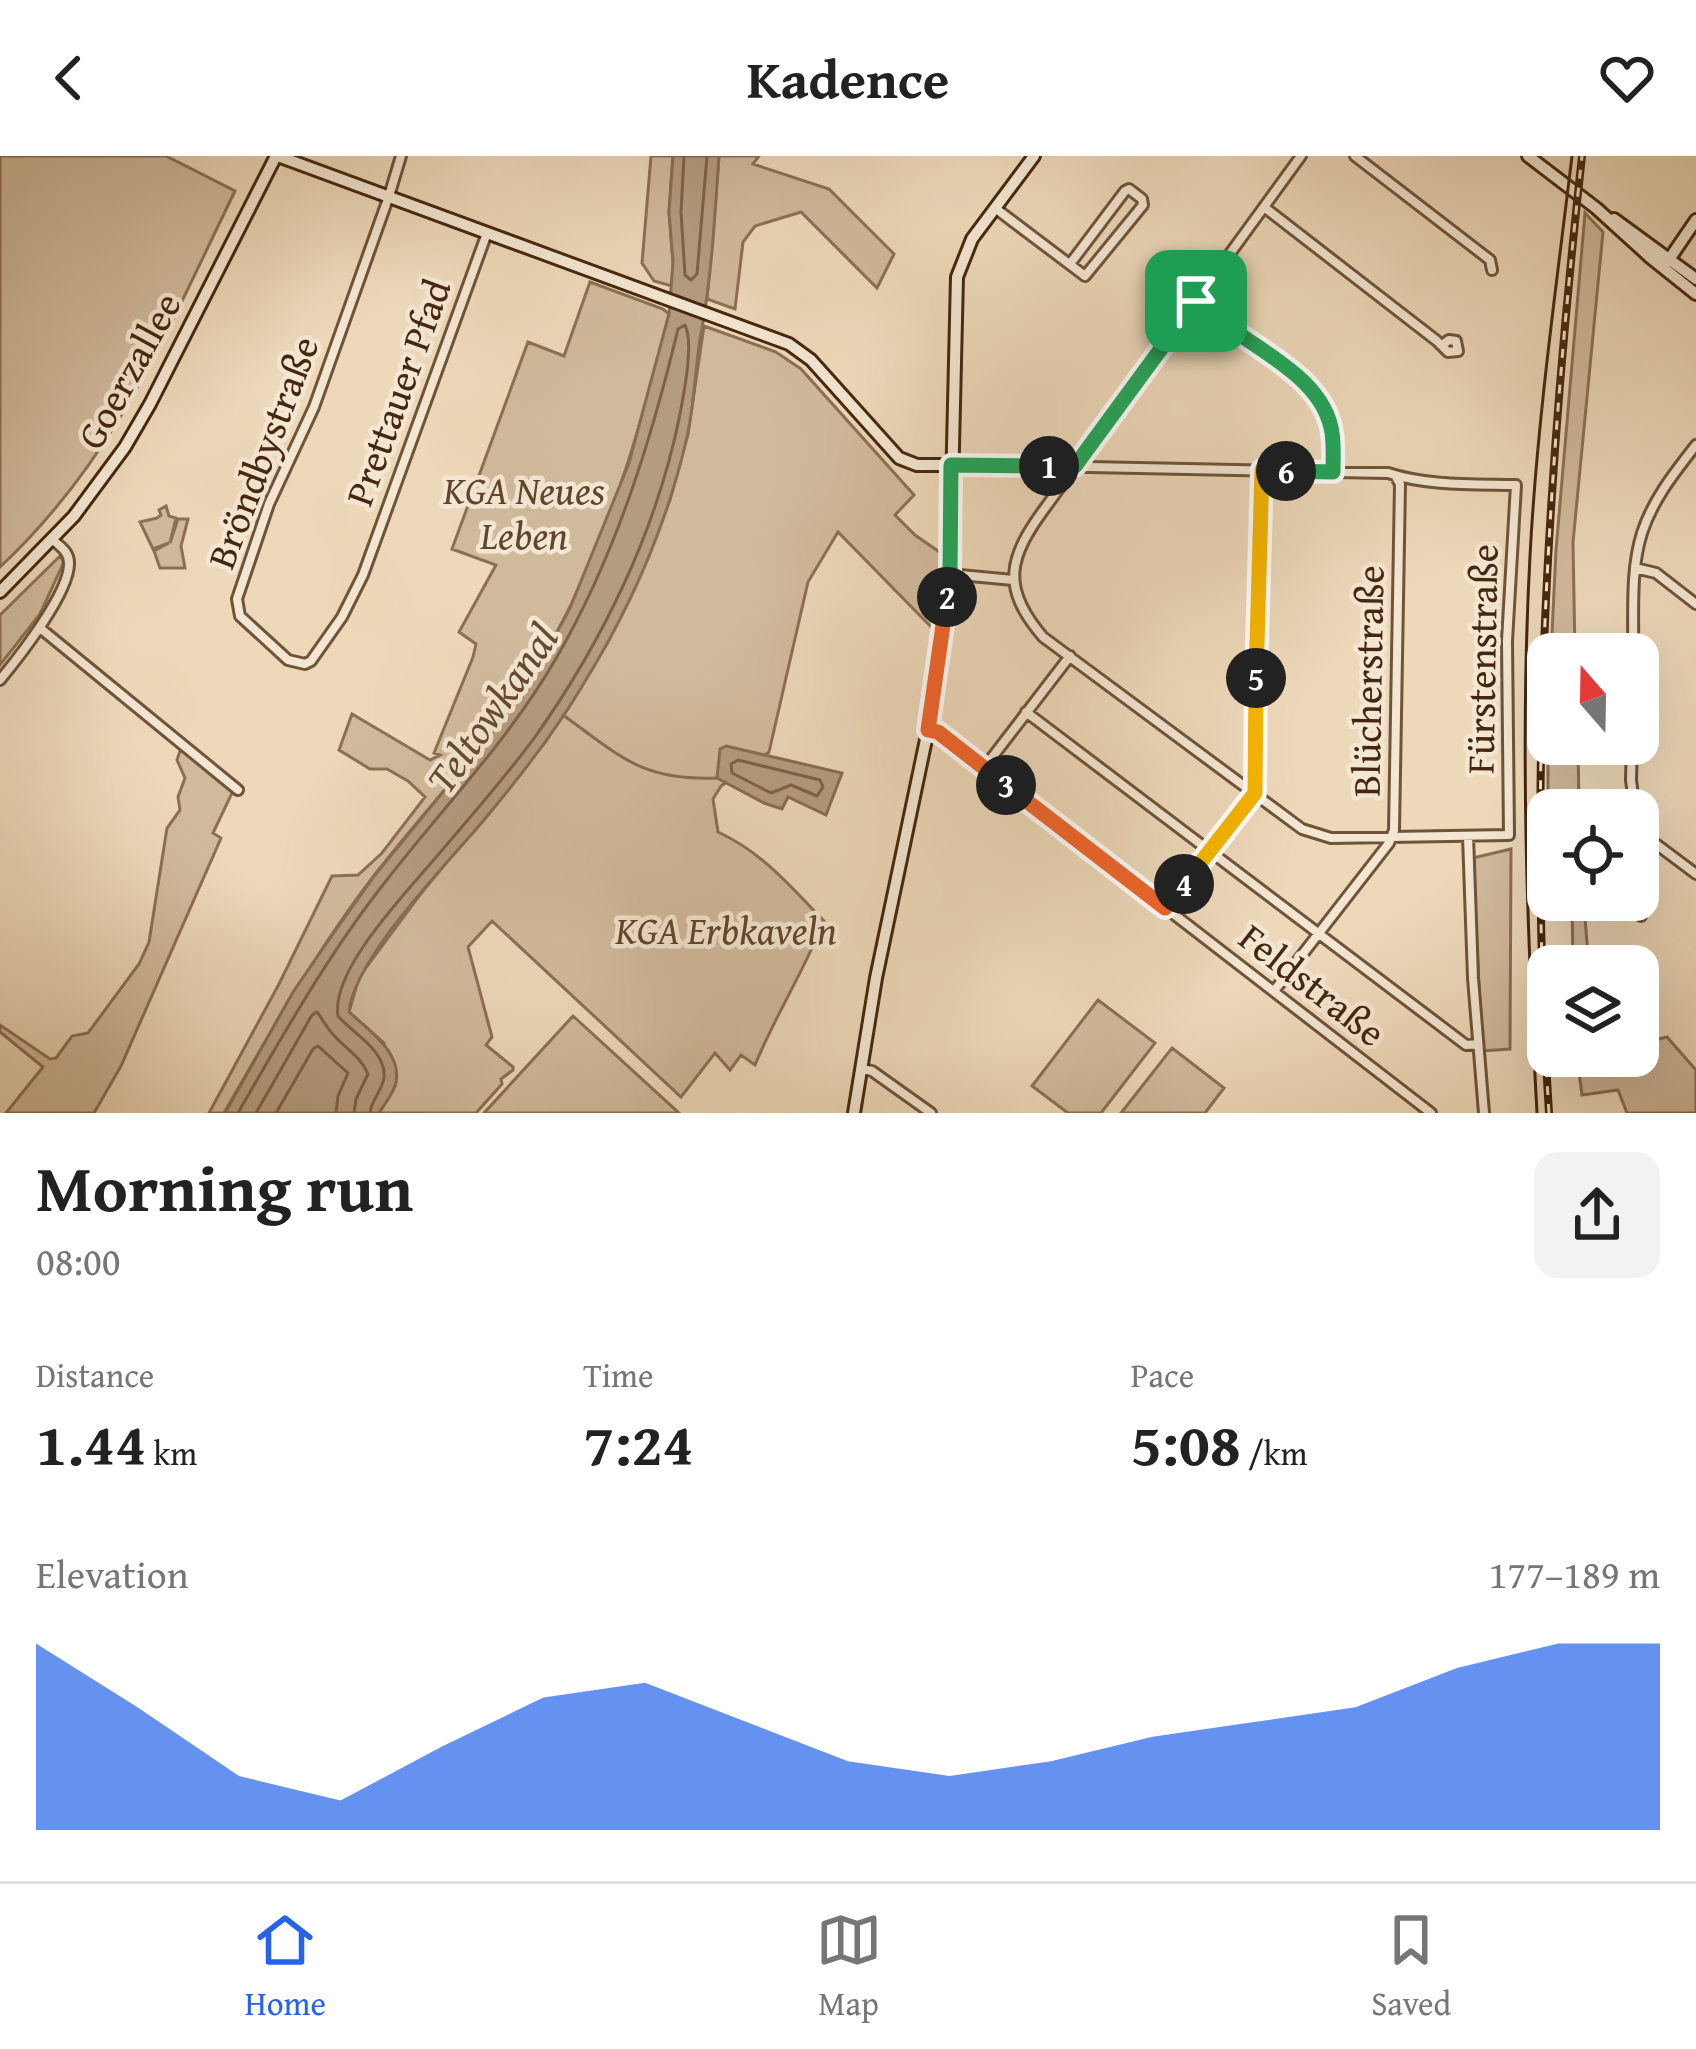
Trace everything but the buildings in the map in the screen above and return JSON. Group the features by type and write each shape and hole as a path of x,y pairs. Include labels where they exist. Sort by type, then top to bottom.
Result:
{"main road":[{"path":"277,156 774,337 799,350 902,459 951,465"},
{"name":"Goerzallee","path":"0,592 53,540 96,488 142,417 277,156"},
{"path":"854,1113 928,730 950,574 957,277 969,245 1034,156"},
{"path":"1528,156 1690,280 1696,294"},
{"path":"1666,264 1696,220"}],"street":[{"path":"389,196 401,156"},
{"path":"1301,156 1025,535 1013,580 1037,630 1302,829 1330,838 1468,836 1484,1113"},
{"path":"1355,156 1490,260 1492,270"},
{"path":"995,208 1085,276 1142,199 1130,189 1125,191 1070,264"},
{"name":"Bröndbystraße","path":"364,573 341,619 317,655 305,664 288,660 238,612 237,599 269,504 313,409 389,196"},
{"path":"1264,207 1442,345"},
{"name":"Prettauer Pfad","path":"364,573 487,232"},
{"path":"1196,301 1313,392 1331,430 1333,472"},
{"path":"1634,633 1635,568 1641,535 1655,502 1696,445"},
{"path":"951,465 1388,473 1396,477"},
{"path":"1165,908 1255,793 1262,470"},
{"name":"Fürstenstraße","path":"1396,477 1423,483 1516,485 1507,640 1509,835 1468,836"},
{"name":"Blücherstraße","path":"1274,992 1393,837 1400,484 1396,477"},
{"path":"0,680 40,628 70,568 66,551 53,540"},
{"path":"1635,568 1656,573 1696,604"},
{"path":"950,574 1013,580"},
{"path":"40,628 238,790"},
{"path":"984,768 1070,656"},
{"path":"1026,712 1466,1045 1478,1044"},
{"name":"Feldstraße","path":"928,730 938,732 1431,1113"},
{"path":"1659,848 1696,874"},
{"path":"862,1069 931,1113"}],"green space":[{"path":"0,156 166,156 235,191 136,391 76,482 0,567"},
{"path":"651,156 673,156 672,286 654,281 642,263"},
{"path":"719,156 759,156 753,164 829,189 894,254 877,288 801,212 755,226 743,242 735,309 707,299"},
{"path":"1585,213 1603,232 1573,542 1575,633 1552,633"},
{"name":"KGA Neues Leben","path":"590,282 669,314 634,443 588,569 548,648 509,708 355,901 224,1113 209,1113 332,876 358,875 382,853 425,797 387,769 370,769 339,750 352,714 430,760 440,755 434,753 476,644 459,632 496,565 452,549 528,342 564,356"},
{"name":"KGA Erbkaveln","path":"704,326 776,352 801,369 914,495 895,515 941,553 934,630 838,532 808,582 769,752 721,786 713,799 718,832 762,860 824,921 755,1065 741,1055 730,1070 715,1053 681,1097 492,921 468,947 492,1037 486,1045 513,1070 476,1113 379,1113 395,1086 384,1043 349,1012 359,977 546,741 608,642 670,500 688,434"},
{"path":"166,506 169,516 176,518 170,543 178,519 188,519 181,546 185,568 160,568 154,551 169,543 153,549 140,522 157,518"},
{"path":"60,556 64,562 40,614 0,665 0,615"},
{"path":"181,748 233,791 213,833 221,838 121,1066 94,1113 6,1113 43,1067 0,1032 0,1025 50,1059 56,1058 72,1036 88,1033 139,964 149,942 167,828 180,810 178,797 185,778 177,760"},
{"path":"1548,765 1578,765 1579,789 1548,789"},
{"path":"1511,849 1510,1049 1482,1051 1473,858"},
{"path":"1572,921 1585,921 1587,945 1573,945"},
{"path":"1098,1000 1155,1043 1101,1113 1068,1113 1032,1086"},
{"path":"573,1016 679,1113 484,1113"},
{"path":"1667,1037 1696,1070 1696,1113 1627,1113 1618,1090 1582,1095 1580,1077 1659,1077 1659,1039"},
{"path":"1172,1048 1224,1088 1205,1113 1121,1113"}],"water":[{"path":"673,156 719,156 711,264 687,437 669,503 630,598 599,659 547,739 404,912 367,965 349,1012 383,1044 395,1064 395,1086 379,1113 225,1113 293,992 375,875 502,720 570,608 629,463 669,314"},
{"path":"726,746 842,773 826,815 788,797 782,809 764,803 717,778 720,749"}],"waterway":[{"path":"563,715 617,754 651,770 717,778"}],"tram line":[{"path":"1537,1113 1526,834 1527,625 1537,456 1572,156"}],"railway":[{"path":"1549,1113 1540,873 1544,634 1559,395 1582,156"}],"route":[{"path":"1196,301 1313,392 1331,430 1333,472 1262,470 1255,793 1165,908 938,732 928,730 950,574 951,465 1075,466 1196,301"}],"water label":[{"name":"Teltowkanal","path":"491,708"}]}
